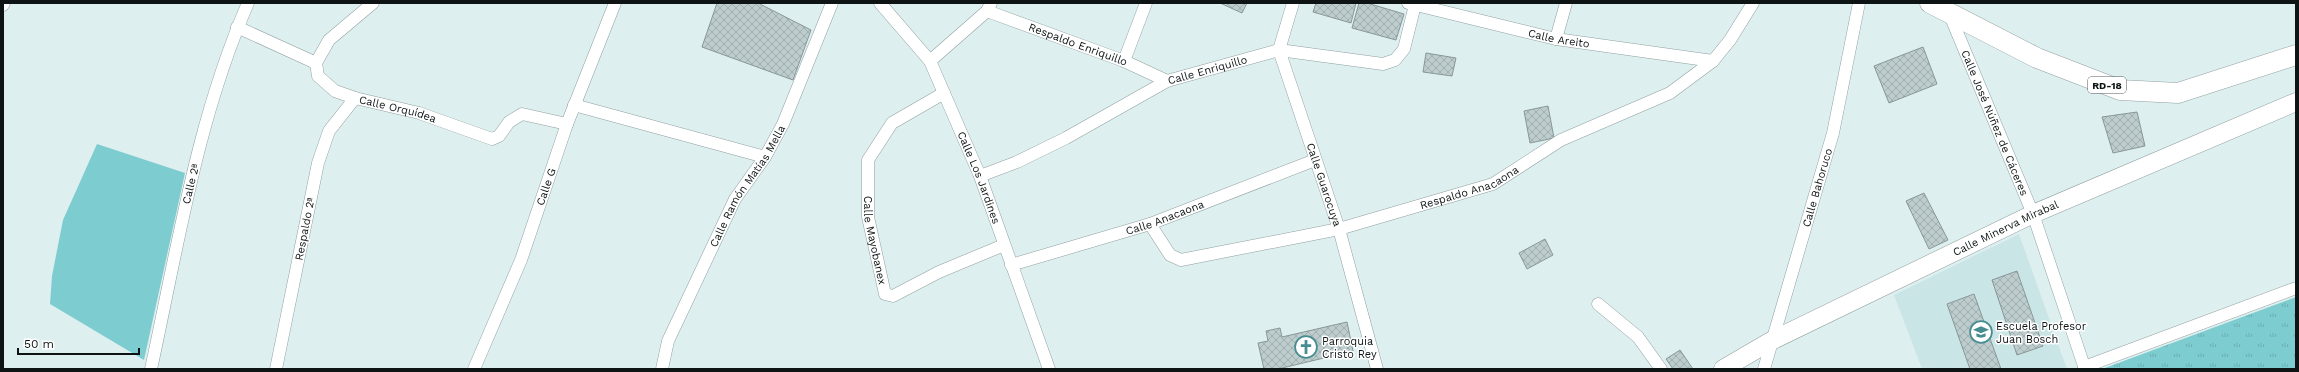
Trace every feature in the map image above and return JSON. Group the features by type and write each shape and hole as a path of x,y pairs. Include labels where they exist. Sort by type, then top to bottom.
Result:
{"main road":[{"name":"RD-18","path":"1930,3 2037,58 2120,90 2178,93 2296,55"}],"street":[{"name":"Calle 2ª","path":"150,369 178,236 206,121 237,27 248,3"},
{"path":"237,27 316,63 329,40 373,3"},
{"name":"Calle G","path":"474,369 521,260 567,124 615,3"},
{"name":"Calle Ramón Matías Mella","path":"662,369 668,341 735,200 765,157 783,124 832,3"},
{"name":"Calle Los Jardines","path":"880,3 930,62 980,176 1048,369"},
{"path":"1124,61 1146,3"},
{"path":"1279,50 1293,3"},
{"path":"1556,39 1566,3"},
{"name":"Respaldo Anacaona","path":"1150,224 1170,255 1181,260 1339,229 1492,184 1561,140 1670,93 1712,61 1730,40 1753,3"},
{"name":"Calle Bahoruco","path":"1764,369 1833,133 1859,3"},
{"name":"Calle Enriquillo","path":"980,176 1017,162 1066,138 1167,81 1279,50 1383,64 1395,60 1404,49 1411,4"},
{"name":"Calle Areito","path":"1411,4 1556,39 1712,61"},
{"path":"930,62 989,7"},
{"name":"Respaldo Enriquillo","path":"989,7 1124,61 1167,81"},
{"name":"Calle José Núñez de Cáceres","path":"1949,13 2033,214 2085,368"},
{"name":"Calle Guarocuya","path":"1279,50 1339,229 1377,369"},
{"name":"Calle Orquídea","path":"316,63 318,76 335,91 355,98 419,113 479,136 492,139 499,136 509,122 522,114 567,124"},
{"name":"Calle Mayobanex","path":"944,94 892,123 868,160 868,216 886,294 893,296 939,272 1004,245"},
{"name":"Respaldo 2ª","path":"276,369 318,163 329,131 355,98"},
{"name":"Calle Minerva Mirabal","path":"1723,369 1771,341 2033,214 2296,102"},
{"path":"574,105 765,157"},
{"name":"Calle Anacaona","path":"1011,265 1150,224 1315,160"},
{"path":"2085,368 2296,288"},
{"path":"1598,304 1638,337 1661,369"}],"shaded area":[{"name":"Escuela Profesor Juan Bosch","path":"2019,234 2067,369 1922,369 1894,295"}],"green space":[{"path":"97,144 185,173 144,360 50,304 52,276 63,220"},
{"path":"2296,297 2296,369 2102,369"}],"building":[{"path":"717,3 758,3 811,30 793,80 702,47"},
{"path":"1220,3 1247,3 1242,13"},
{"path":"1316,3 1356,3 1351,23 1313,12"},
{"path":"1359,3 1367,3 1404,14 1396,40 1352,28"},
{"path":"1923,47 1937,84 1889,103 1874,66"},
{"path":"1426,53 1456,58 1452,76 1423,72"},
{"path":"1548,106 1554,138 1530,143 1524,111"},
{"path":"2137,112 2145,146 2113,153 2102,117"},
{"path":"1924,193 1948,240 1929,249 1906,201"},
{"path":"1545,239 1553,255 1527,269 1519,253"},
{"path":"2017,271 2043,346 2017,355 1992,280"},
{"path":"1974,294 2001,369 1970,369 1947,304"},
{"name":"Parroquia Cristo Rey","path":"1347,322 1353,351 1278,369 1264,369 1258,343 1268,341 1266,331 1280,328 1282,337"},
{"path":"1680,350 1693,369 1673,369 1666,359"}],"place":[{"name":"Escuela Profesor Juan Bosch","path":"1981,332"},
{"name":"Parroquia Cristo Rey","path":"1306,347"}]}
